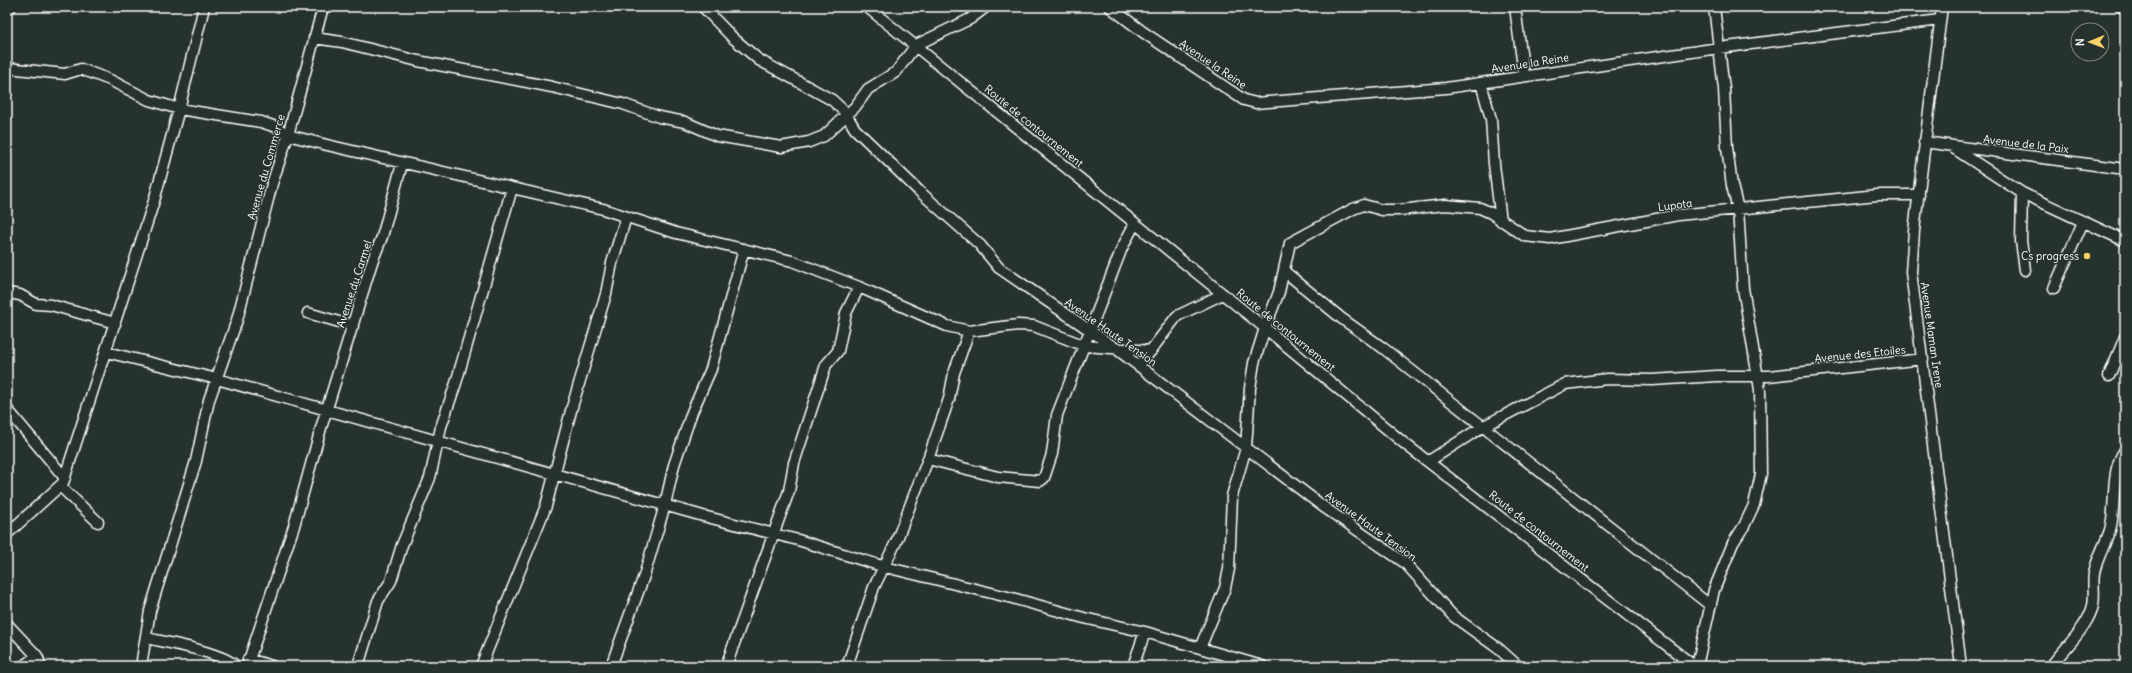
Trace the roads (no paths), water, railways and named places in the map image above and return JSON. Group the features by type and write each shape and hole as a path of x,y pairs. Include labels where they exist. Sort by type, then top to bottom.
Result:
{"street":[{"path":"7,534 62,482 143,238 179,109 204,7"},
{"name":"Avenue du Commerce","path":"141,666 150,611 196,461 207,408 232,335 272,184 288,135 322,7"},
{"name":"Avenue Haute Tension","path":"703,7 749,52 775,70 832,100 855,129 919,191 980,245 995,264 1114,347 1325,508 1405,563 1453,616 1499,649 1518,666"},
{"name":"Route de contournement","path":"867,7 916,45 1429,461 1695,666"},
{"path":"970,19 971,7"},
{"path":"314,38 342,42 418,61 552,87 623,104 659,117 685,122 717,136 781,147 810,142 824,136 855,107 868,89 896,72 916,45 970,19 986,7"},
{"name":"Avenue la Reine","path":"1110,7 1143,32 1244,100 1252,102 1368,95 1480,83 1524,75 1719,48 1940,20"},
{"path":"1515,7 1524,75"},
{"path":"1695,666 1714,590 1721,569 1733,543 1750,515 1759,492 1761,474 1760,390 1743,288 1738,209 1732,186 1727,147 1724,89 1714,7"},
{"name":"Avenue Maman Irene","path":"1942,7 1924,142 1911,272 1961,666"},
{"path":"2120,7 2125,8"},
{"path":"7,68 65,74 81,69 110,80 149,100 179,109 261,122 276,127 288,135 402,164 603,209 676,233 799,263 859,287 947,326 969,331 1018,325 1034,326 1085,346 1151,351"},
{"path":"1480,83 1491,119 1494,164 1501,221"},
{"name":"Avenue de la Paix","path":"1924,142 1952,147 2125,169"},
{"path":"1952,147 2022,193 2125,241"},
{"name":"Avenue du Carmel","path":"248,661 294,526 327,410 372,262 382,237 402,164"},
{"path":"358,666 378,601 391,581 406,535 430,478 441,427 456,383 512,188"},
{"path":"2022,193 2022,240 2025,270"},
{"name":"Lupota","path":"1200,648 1225,588 1229,569 1232,496 1246,448 1250,388 1265,328 1272,312 1290,243 1352,209 1364,205 1382,210 1400,210 1444,205 1480,208 1491,213 1524,236 1554,239 1678,215 1877,195 1919,195"},
{"path":"481,666 503,614 509,594 530,549 546,506 572,407 606,294 612,263 626,217"},
{"path":"2054,288 2083,222"},
{"path":"928,459 1004,478 1042,480 1052,454 1057,415 1091,332 1122,248 1135,223"},
{"path":"611,666 644,576 665,505 674,465 692,412 711,369 744,249"},
{"path":"1284,270 1341,318 1383,348 1711,606"},
{"path":"726,666 789,491 794,463 826,365 841,345 846,313 859,287"},
{"path":"7,293 20,295 36,304 51,305 108,320 115,324"},
{"path":"1139,366 1177,316 1223,294"},
{"path":"308,313 353,326"},
{"path":"847,666 874,587 885,567 928,459 949,398 954,373 969,331"},
{"path":"2109,376 2125,337"},
{"path":"106,352 217,379 438,442 773,534 885,567 987,591 1084,618 1145,632 1262,666"},
{"name":"Avenue des Etoiles","path":"1429,461 1482,427 1565,384 1607,379 1652,380 1717,376 1758,376 1923,359"},
{"path":"7,409 62,482 98,522"},
{"path":"2051,666 2079,631 2092,609 2094,573 2098,558 2110,530 2117,470 2120,459 2125,450"},
{"path":"7,624 37,656 41,666"},
{"path":"1133,666 1145,632"},
{"path":"146,638 233,663 248,661 272,666"},
{"path":"23,666 37,656"}],"place":[{"name":"Cs progress","path":"2087,256"}]}
